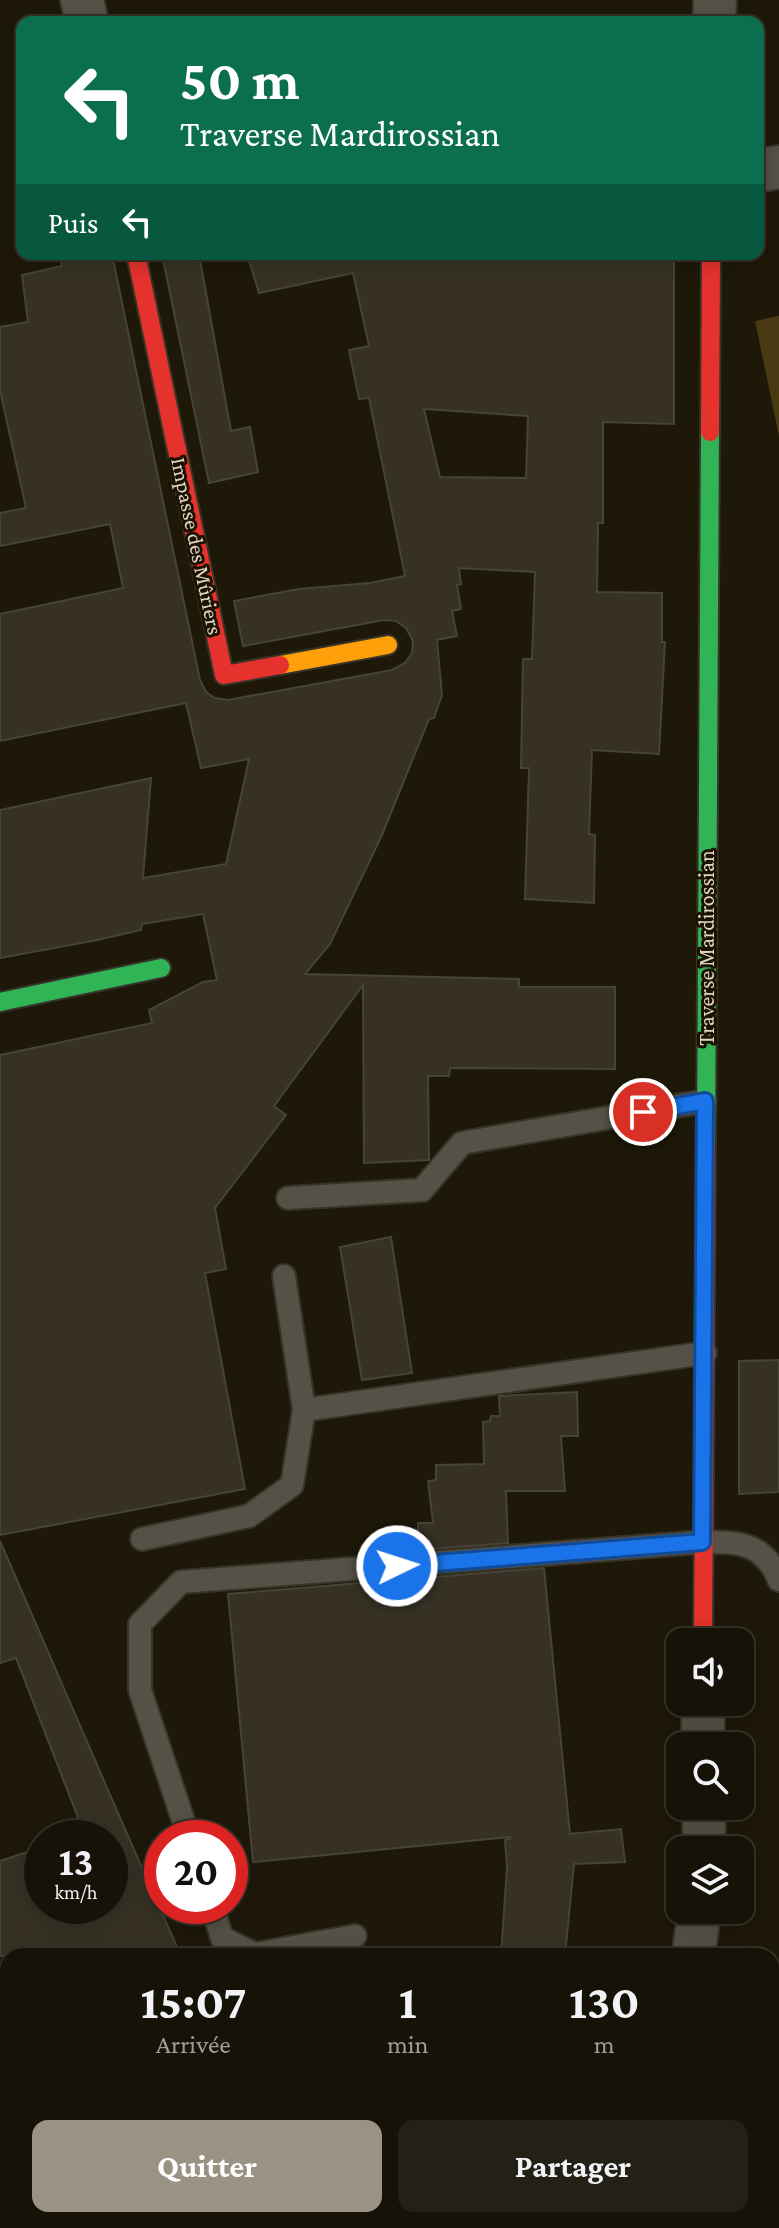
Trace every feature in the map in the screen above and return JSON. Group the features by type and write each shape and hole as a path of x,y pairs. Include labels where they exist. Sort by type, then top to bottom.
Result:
{"street":[{"name":"Impasse des Mûriers","path":"137,260 224,675 388,645"},
{"name":"Traverse Mardirossian","path":"703,1628 711,260"},
{"path":"0,1002 161,968"},
{"path":"694,1948 698,1924"}],"lane":[{"path":"288,1198 422,1190 462,1143 705,1101"},
{"path":"142,1539 249,1516 292,1485 304,1410 284,1276"},
{"path":"304,1410 705,1353"},
{"path":"183,1820 140,1690 140,1624 181,1582 702,1542 741,1542 772,1563 779,1580"},
{"path":"218,1924 222,1938 243,1948"},
{"path":"288,1948 355,1936"}],"shaded area":[{"path":"779,316 779,436 755,321"}],"building":[{"path":"60,260 113,260 200,680 206,692 215,698 228,700 392,670 405,663 412,653 413,641 406,628 396,621 384,620 243,646 234,601 299,589 370,583 405,576 369,398 359,399 349,350 369,346 353,273 259,293 249,260 674,260 674,424 603,422 603,523 598,523 597,592 662,593 662,642 665,642 659,754 592,750 589,834 595,835 594,903 525,899 529,768 521,768 523,659 532,659 535,572 459,568 461,584 457,585 461,609 452,611 457,636 437,640 442,695 434,718 429,719 382,835 330,944 305,974 519,979 519,987 615,987 615,1069 450,1068 449,1076 428,1076 429,1160 364,1163 363,985 274,1106 286,1115 215,1208 226,1269 205,1273 245,1489 0,1535 0,1055 152,1023 149,1010 203,982 217,980 203,914 142,924 141,930 0,958 0,810 151,778 143,878 226,864 249,759 201,768 186,703 0,741 0,614 123,588 110,524 0,546 0,513 26,508 0,390 0,327 28,322 22,275 62,266","holes":["424,409 528,416 526,478 440,477"]},
{"path":"163,260 200,260 231,431 250,427 258,472 209,483"},
{"path":"391,1237 412,1373 362,1380 340,1247"},
{"path":"779,1360 779,1492 739,1494 739,1361"},
{"path":"577,1392 578,1436 561,1436 565,1491 506,1491 508,1543 418,1550 418,1523 433,1523 428,1481 436,1480 436,1465 484,1464 483,1422 490,1421 491,1416 500,1416 499,1396"},
{"path":"0,1541 121,1820 79,1820 16,1658 0,1663"},
{"path":"544,1568 570,1834 621,1829 625,1862 574,1864 566,1948 502,1948 507,1867 505,1840 510,1837 253,1862 228,1594"},
{"path":"128,1836 144,1872 144,1924 167,1924 177,1948 0,1948 0,1861 24,1853 24,1924 128,1924"}],"traffic: fast":[{"path":"706,1143 710,432"},
{"path":"0,1002 161,968"}],"traffic: slow":[{"path":"280,665 388,645"}],"traffic: jam":[{"path":"137,260 224,675 280,665"},
{"path":"710,432 711,260"},
{"path":"703,1628 706,1143"}],"route":[{"path":"397,1566 702,1542 705,1101 643,1112"}]}
